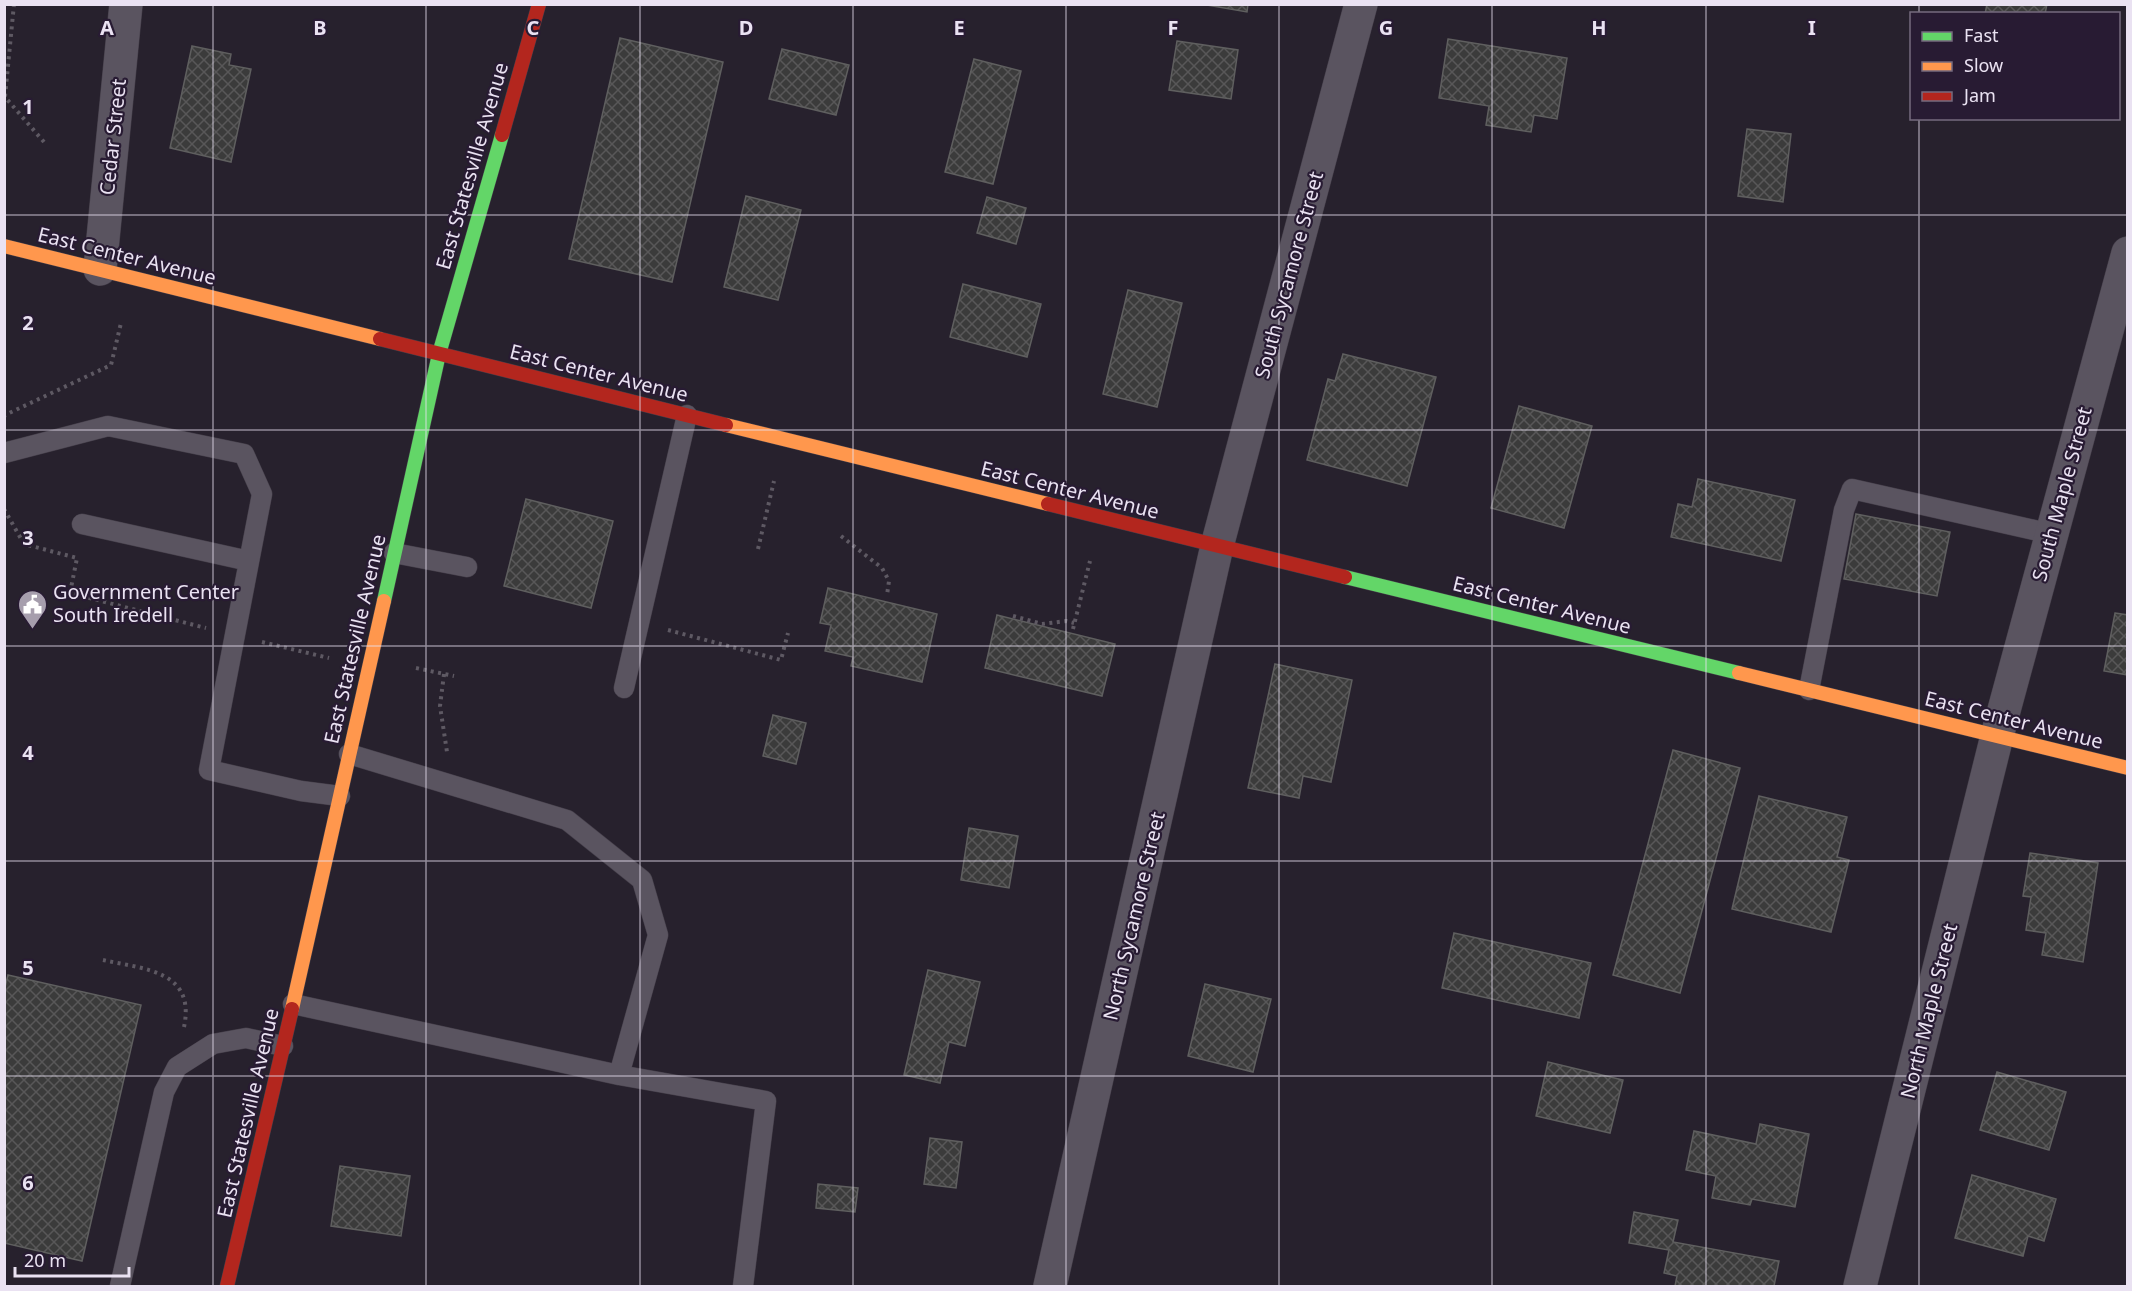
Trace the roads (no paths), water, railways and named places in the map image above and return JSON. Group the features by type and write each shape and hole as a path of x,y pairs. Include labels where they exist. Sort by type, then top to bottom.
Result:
{"street":[{"name":"Cedar Street","path":"100,269 126,4"},
{"name":"East Statesville Avenue","path":"226,1287 293,1004 439,354 539,4"},
{"name":"South Sycamore Street","path":"1217,546 1362,4"},
{"name":"East Center Avenue","path":"4,246 2127,768"},
{"name":"South Maple Street","path":"1997,736 2127,253"},
{"name":"North Sycamore Street","path":"1050,1287 1217,546"},
{"name":"North Maple Street","path":"1860,1287 1997,736"}],"lane":[{"path":"624,688 687,415"},
{"path":"4,453 108,426 244,454 262,494 209,771 340,796"},
{"path":"1809,690 1844,510 1852,489 2052,534"},
{"path":"82,524 249,561"},
{"path":"394,553 467,567"},
{"path":"350,754 567,820 642,880 658,935 619,1075"},
{"path":"293,1004 619,1075 766,1101 743,1287"},
{"path":"120,1287 164,1092 177,1067 213,1044 246,1038 283,1046"}],"place":[{"name":"Government Center South Iredell","path":"32,630"}]}
